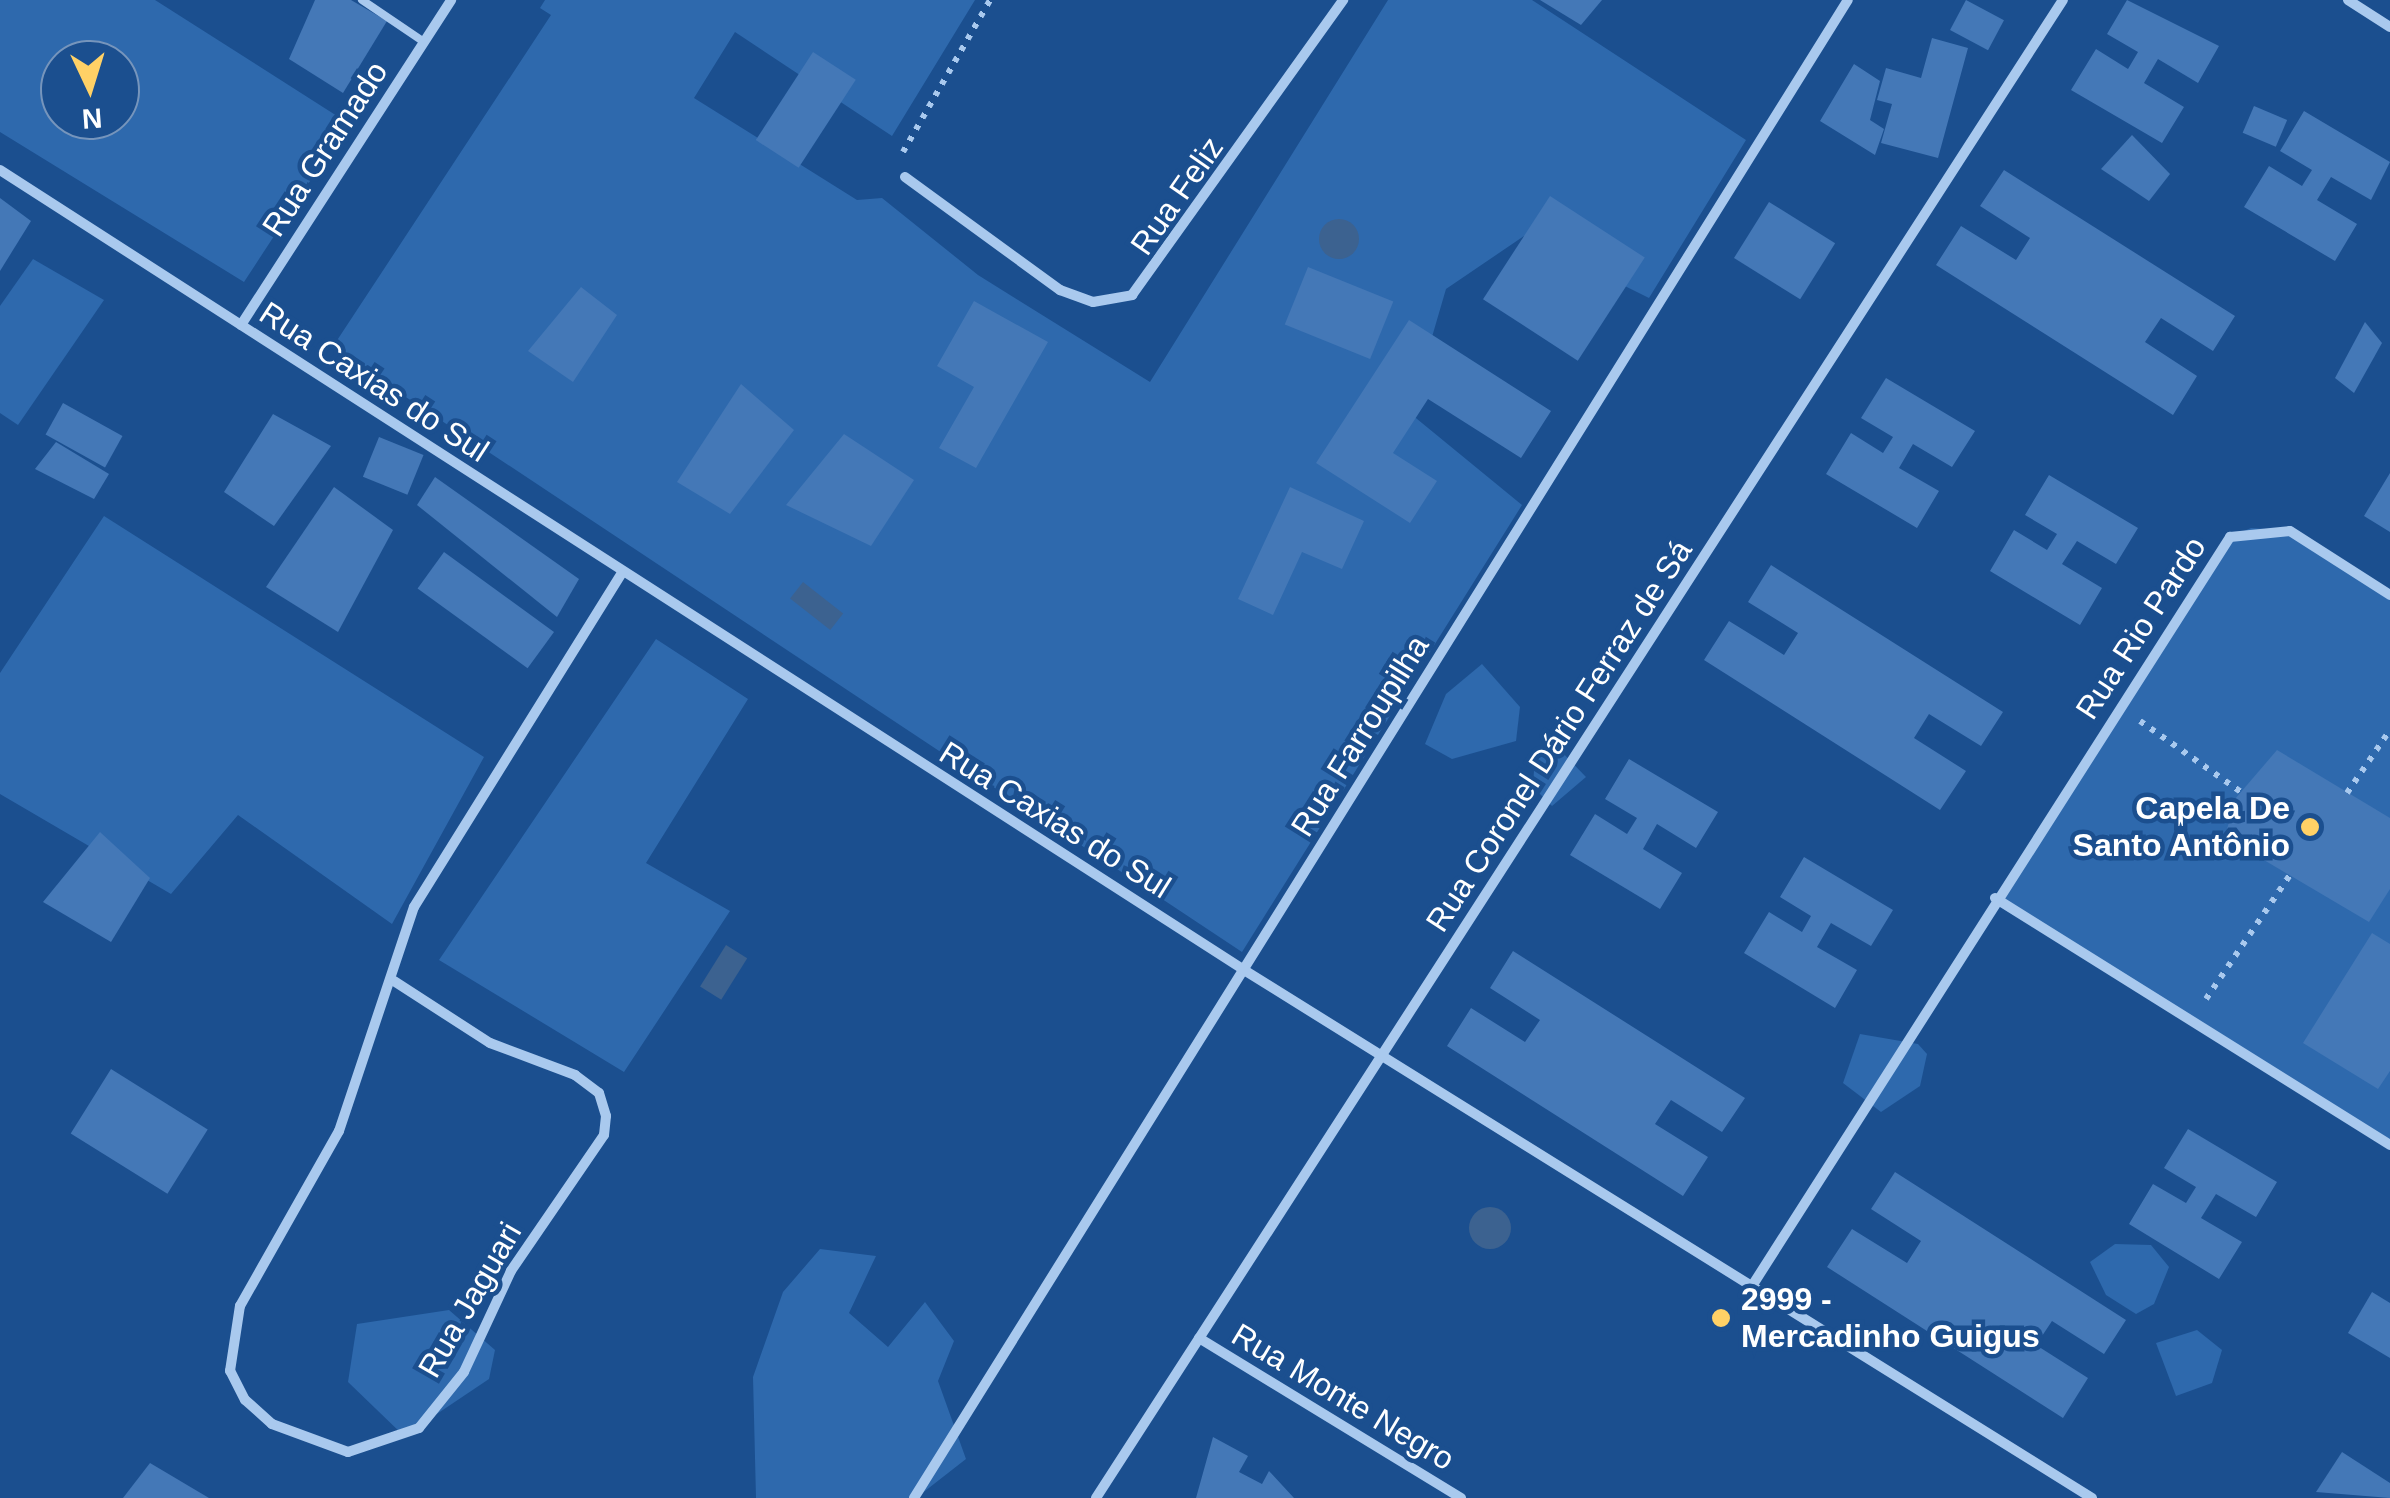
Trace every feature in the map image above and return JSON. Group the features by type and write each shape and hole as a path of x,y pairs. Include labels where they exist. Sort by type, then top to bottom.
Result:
{"street":[{"name":"Rua Gramado","path":"241,325 451,0"},
{"name":"Rua Feliz","path":"905,176 1060,290 1093,302 1132,296 1343,0"},
{"name":"Rua Farroupilha","path":"914,1498 1848,0"},
{"name":"Rua Coronel Dário Ferraz de Sá","path":"1096,1498 2063,0"},
{"path":"2348,0 2390,27"},
{"name":"Rua Caxias do Sul","path":"0,170 621,574 1244,970 2089,1497"},
{"name":"Rua Rio Pardo","path":"1752,1286 1995,898 2230,537 2290,531 2390,595"},
{"name":"Rua Jaguari","path":"394,981 490,1044 575,1075 600,1093 606,1116 604,1135 511,1271 464,1372 419,1428 348,1452 272,1424 246,1400 230,1371 231,1340 268,1250 339,1131 433,870 621,574"},
{"path":"1995,898 2390,1145"},
{"name":"Rua Monte Negro","path":"1199,1338 1460,1498"}],"lane":[{"path":"362,0 424,42"}],"path":[{"path":"905,176 907,140 990,0"},
{"path":"2119,706 2241,792"},
{"path":"2347,792 2390,730"},
{"path":"2191,1021 2290,875"}],"shaded area":[{"path":"0,0 155,0 348,123 244,282 0,132"},
{"path":"545,0 975,0 892,136 735,32 694,98 857,200 882,198 978,275 1150,382 1388,0 1532,0 1746,140 1649,298 1524,236 1446,289 1420,378 1400,405 1522,505 1242,952 332,348 551,15 540,8"},
{"path":"1339,219 1353,225 1359,239 1353,253 1339,259 1325,253 1319,239 1325,225"},
{"path":"33,259 104,300 18,425 0,413 0,306"},
{"path":"104,516 484,757 392,924 238,815 171,894 0,794 0,673"},
{"path":"2251,528 2290,531 2390,595 2390,1145 1995,898 2230,537"},
{"path":"803,582 843,613 830,630 790,599"},
{"path":"656,639 748,699 646,863 730,911 624,1072 439,960"},
{"path":"1482,664 1520,707 1516,741 1452,759 1425,744 1446,694"},
{"path":"1559,749 1586,777 1552,806 1533,787 1535,752"},
{"path":"726,945 747,958 721,1000 700,987"},
{"path":"1860,1034 1918,1044 1927,1054 1920,1086 1881,1112 1843,1083"},
{"path":"1490,1207 1505,1213 1511,1228 1505,1243 1490,1249 1475,1243 1469,1228 1475,1213"},
{"path":"2115,1244 2151,1245 2169,1267 2154,1304 2136,1314 2106,1295 2090,1262"},
{"path":"820,1249 876,1256 849,1313 888,1347 925,1302 954,1341 938,1381 966,1459 916,1498 756,1498 753,1377 783,1292"},
{"path":"449,1310 495,1350 489,1379 404,1436 348,1382 357,1324"},
{"path":"2197,1330 2222,1350 2212,1383 2176,1396 2156,1343"}],"building":[{"path":"315,0 351,0 387,21 343,93 289,59"},
{"path":"1540,0 1602,0 1581,25"},
{"path":"1966,0 2004,20 1988,50 1950,30"},
{"path":"2127,0 2219,46 2198,83 2158,59 2144,83 2184,107 2162,143 2071,90 2096,49 2128,69 2138,52 2107,34"},
{"path":"1932,38 1968,48 1938,158 1881,143 1892,104 1877,100 1886,68 1921,78"},
{"path":"813,52 856,80 799,168 756,140"},
{"path":"1854,64 1880,81 1870,120 1884,129 1875,155 1820,121"},
{"path":"2254,106 2287,120 2276,147 2243,133"},
{"path":"2304,111 2390,162 2371,200 2331,177 2317,200 2357,224 2335,261 2244,207 2269,166 2302,186 2312,170 2280,151"},
{"path":"2132,135 2170,174 2149,201 2101,169"},
{"path":"2004,170 2235,316 2213,351 2161,318 2145,342 2197,376 2173,415 1936,265 1961,226 2016,260 2030,238 1980,206"},
{"path":"1550,196 1645,258 1578,361 1483,299"},
{"path":"0,198 31,221 0,271"},
{"path":"1769,202 1835,243 1800,299 1734,258"},
{"path":"1308,267 1393,301 1370,359 1285,324"},
{"path":"581,287 617,315 573,382 528,351"},
{"path":"974,301 1048,342 976,468 939,448 974,387 937,366"},
{"path":"1409,320 1551,411 1521,458 1428,399 1393,453 1437,481 1410,523 1316,463"},
{"path":"2365,322 2382,343 2354,393 2335,378"},
{"path":"1886,378 1975,431 1952,467 1913,444 1899,468 1939,491 1917,528 1826,474 1851,433 1883,453 1893,437 1861,418"},
{"path":"741,384 794,430 730,514 677,482"},
{"path":"63,403 122,436 105,467 46,434"},
{"path":"273,414 331,446 274,526 224,492"},
{"path":"844,434 914,480 871,546 786,505"},
{"path":"379,437 424,455 407,495 363,477"},
{"path":"56,442 109,474 94,499 35,469"},
{"path":"2390,473 2390,532 2364,516"},
{"path":"2049,475 2138,528 2116,564 2077,541 2062,564 2102,588 2080,625 1990,571 2014,530 2047,550 2057,534 2025,515"},
{"path":"435,477 579,579 557,617 417,505"},
{"path":"334,487 393,530 338,632 266,587"},
{"path":"1290,487 1364,521 1342,569 1302,552 1273,615 1238,599"},
{"path":"444,552 554,632 528,668 418,588"},
{"path":"1771,565 2003,712 1981,746 1929,714 1914,738 1966,771 1940,810 1704,660 1729,621 1784,655 1798,633 1748,602"},
{"name":"Capela De Santo Antônio","path":"2277,750 2390,818 2390,889 2369,922 2225,837 2235,799"},
{"path":"1629,759 1718,812 1696,848 1657,824 1643,849 1682,873 1660,909 1570,855 1595,814 1627,834 1637,818 1605,799"},
{"path":"100,832 150,878 111,942 43,902"},
{"path":"1804,857 1893,910 1871,946 1831,923 1817,947 1857,970 1835,1008 1744,953 1769,912 1802,932 1811,916 1780,897"},
{"path":"2372,933 2390,944 2390,1071 2378,1089 2303,1043"},
{"path":"1513,951 1745,1098 1722,1132 1671,1100 1655,1124 1708,1157 1683,1196 1447,1046 1471,1008 1525,1042 1540,1020 1490,988"},
{"path":"111,1069 208,1129 167,1194 71,1133"},
{"path":"2188,1129 2277,1182 2256,1217 2216,1194 2201,1218 2242,1242 2219,1279 2129,1224 2153,1184 2186,1203 2196,1187 2164,1168"},
{"path":"1895,1172 2126,1320 2104,1354 2052,1321 2036,1345 2088,1378 2063,1418 1827,1267 1852,1229 1907,1263 1921,1241 1871,1209"},
{"path":"2372,1292 2390,1303 2390,1358 2348,1333"},
{"path":"1213,1437 1248,1456 1239,1472 1262,1484 1269,1471 1294,1498 1196,1498"},
{"path":"2342,1452 2390,1483 2390,1498 2316,1492"},
{"path":"150,1463 209,1498 123,1498"}],"place":[{"name":"Capela De Santo Antônio","path":"2310,827"},
{"name":"2999 - Mercadinho Guigus","path":"1721,1318"}]}
